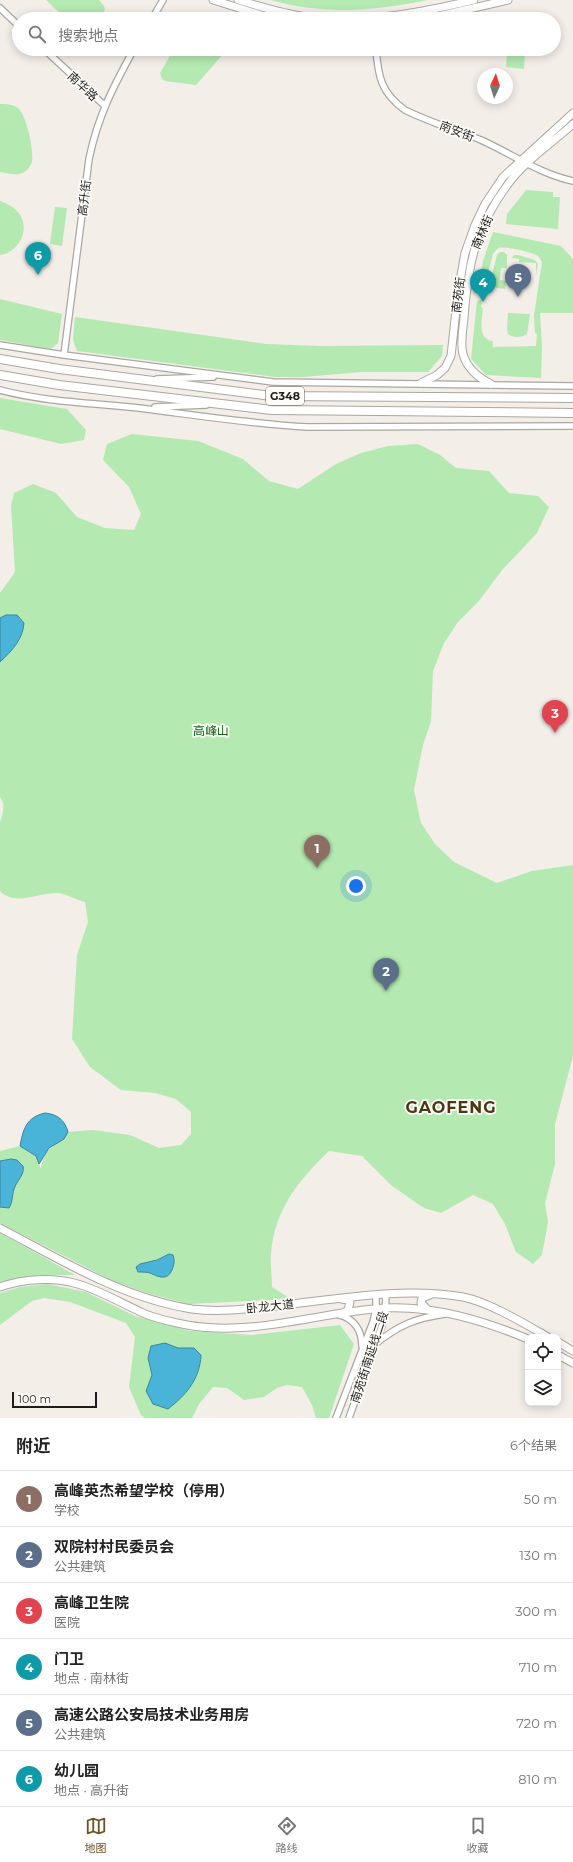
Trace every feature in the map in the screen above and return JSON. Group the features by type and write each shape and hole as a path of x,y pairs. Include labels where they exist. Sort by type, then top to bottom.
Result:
{"highway":[{"name":"G348","path":"0,359 60,369 272,396 573,398"},
{"name":"G348","path":"0,375 59,385 272,410 307,412 573,413"}],"main road":[{"path":"213,0 252,12"},
{"path":"238,0 280,12"},
{"path":"421,12 474,0"},
{"path":"456,12 508,0"},
{"path":"520,160 573,113"},
{"name":"南林街","path":"491,384 479,378 473,372 463,354 462,345 468,274 472,254 479,234 492,208 508,183 573,124"},
{"name":"南苑街","path":"421,383 437,375 445,368 451,356 459,286 468,242 485,204 503,177 520,160"},
{"name":"卧龙大道","path":"0,1228 109,1285 151,1300 186,1307 223,1311 386,1294 432,1294 465,1297 494,1308 542,1334"},
{"name":"卧龙大道","path":"0,1287 15,1282 46,1280 74,1283 145,1314 188,1325 249,1327 386,1308 429,1310 451,1314 489,1323 525,1338"},
{"path":"429,1310 421,1303 422,1298 432,1294"},
{"path":"338,1298 348,1300 350,1302 348,1310 339,1314"},
{"path":"561,1344 573,1350"},
{"path":"561,1357 573,1363"}],"street":[{"path":"156,12 163,0"},
{"path":"0,8 12,19"},
{"name":"南华路","path":"51,56 104,106"},
{"name":"高升街","path":"64,355 89,159 96,128 104,106 130,56"},
{"name":"南安街","path":"377,56 379,76 384,89 395,103 411,113 481,140 556,177 573,181"},
{"path":"0,345 64,355 272,382 573,386"},
{"path":"145,379 229,377"},
{"path":"1,390 78,402 138,408 268,425 308,427 573,426"},
{"path":"138,408 228,404"},
{"name":"南苑街南延线二段","path":"349,1418 386,1308 386,1294"},
{"name":"南苑街南延线二段","path":"336,1418 362,1351 376,1309 376,1295"},
{"path":"339,1314 345,1316 359,1329 362,1337 362,1351"},
{"path":"375,1344 401,1326 415,1320 428,1316 451,1314"}],"green space":[{"path":"46,0 99,0 104,6 105,10 104,12 59,12"},
{"path":"271,0 428,0 389,7 350,10 310,8"},
{"path":"170,56 221,56 196,85 165,81 162,79 160,73"},
{"path":"507,56 525,56 524,69 506,67"},
{"path":"0,104 12,105 18,108 27,126 31,142 32,162 27,170 19,174 0,172"},
{"path":"526,190 553,192 553,197 560,197 558,229 506,224 507,214"},
{"path":"0,201 17,211 21,217 23,231 22,238 18,244 7,253 0,255"},
{"path":"55,207 67,208 62,246 50,244"},
{"path":"493,232 561,246 573,259 573,313 540,313 542,347 541,378 486,375 471,359 477,301 482,300 481,307 483,308 483,333 488,340 493,341 493,347 536,346 537,334 535,333 534,316 542,262 538,256 533,253 511,248 498,248 493,254 484,289 478,289 483,261"},
{"path":"500,252 504,252 507,255 507,268 501,268 500,280 506,281 505,289 497,288 490,283 497,255"},
{"path":"514,255 535,260 538,264 536,275 536,263 519,262 519,259 512,258"},
{"path":"0,299 62,314 58,343 51,349 0,340"},
{"path":"508,313 530,314 527,334 517,337 508,334"},
{"path":"75,317 266,344 320,346 443,345 442,356 428,372 361,372 304,377 275,377 77,351 73,340"},
{"path":"0,398 67,409 86,430 84,440 61,444 0,429"},
{"name":"高峰山","path":"132,434 198,441 243,459 269,481 298,489 336,464 361,453 388,446 418,444 440,455 456,468 489,471 509,493 538,496 549,507 537,533 503,569 478,602 458,622 444,643 433,671 431,721 423,745 414,790 421,823 435,844 454,862 497,883 532,871 573,865 573,1056 555,1124 555,1164 545,1203 548,1222 542,1255 533,1264 516,1252 505,1224 493,1204 473,1195 441,1213 424,1208 392,1186 362,1156 329,1151 307,1173 290,1197 277,1223 273,1237 271,1257 272,1287 291,1299 189,1304 150,1294 111,1280 0,1223 0,1151 20,1146 36,1156 41,1169 45,1155 68,1132 93,1130 130,1135 159,1148 181,1145 191,1134 191,1112 176,1099 155,1093 121,1090 90,1067 72,1039 77,955 88,922 85,902 58,893 28,898 13,898 6,896 0,891 0,822 3,812 3,803 0,797 0,662 9,654 16,644 22,634 24,623 6,615 0,618 0,593 15,572 11,506 14,493 33,484 56,493 77,517 105,528 134,530 141,514 129,487 103,460 107,444"},
{"path":"0,1233 75,1275 46,1275 27,1277 0,1283"},
{"path":"47,1284 86,1292 135,1316 190,1331 252,1335 340,1325 354,1344 329,1418 316,1418 312,1405 302,1387 287,1385 277,1388 264,1397 244,1400 227,1388 213,1387 199,1404 192,1418 145,1418 141,1415 129,1387 135,1337 126,1323 70,1302 44,1298 32,1301 0,1325 0,1293 20,1287"}],"water":[{"path":"6,615 17,615 24,623 22,634 16,644 9,654 0,662 0,618"},
{"path":"45,1113 60,1118 65,1124 68,1132 64,1139 49,1148 39,1164 36,1156 20,1146 26,1125 34,1118"},
{"path":"11,1159 17,1160 23,1166 23,1172 15,1186 9,1208 0,1207 0,1161"},
{"path":"169,1254 173,1255 174,1262 172,1270 168,1276 162,1277 149,1273 138,1272 136,1267 140,1264 157,1260"},
{"path":"165,1343 178,1348 194,1348 201,1355 198,1372 191,1386 181,1398 168,1409 153,1404 146,1391 152,1375 148,1358 151,1346"}],"place":[{"name":"幼儿园","path":"38,275"},
{"name":"高速公路公安局技术业务用房","path":"518,297"},
{"name":"门卫","path":"483,302"},
{"name":"高峰卫生院","path":"555,733"},
{"name":"高峰英杰希望学校（停用）","path":"317,868"},
{"name":"双院村村民委员会","path":"386,991"}],"district":[{"name":"GAOFENG","path":"451,1107"}]}
